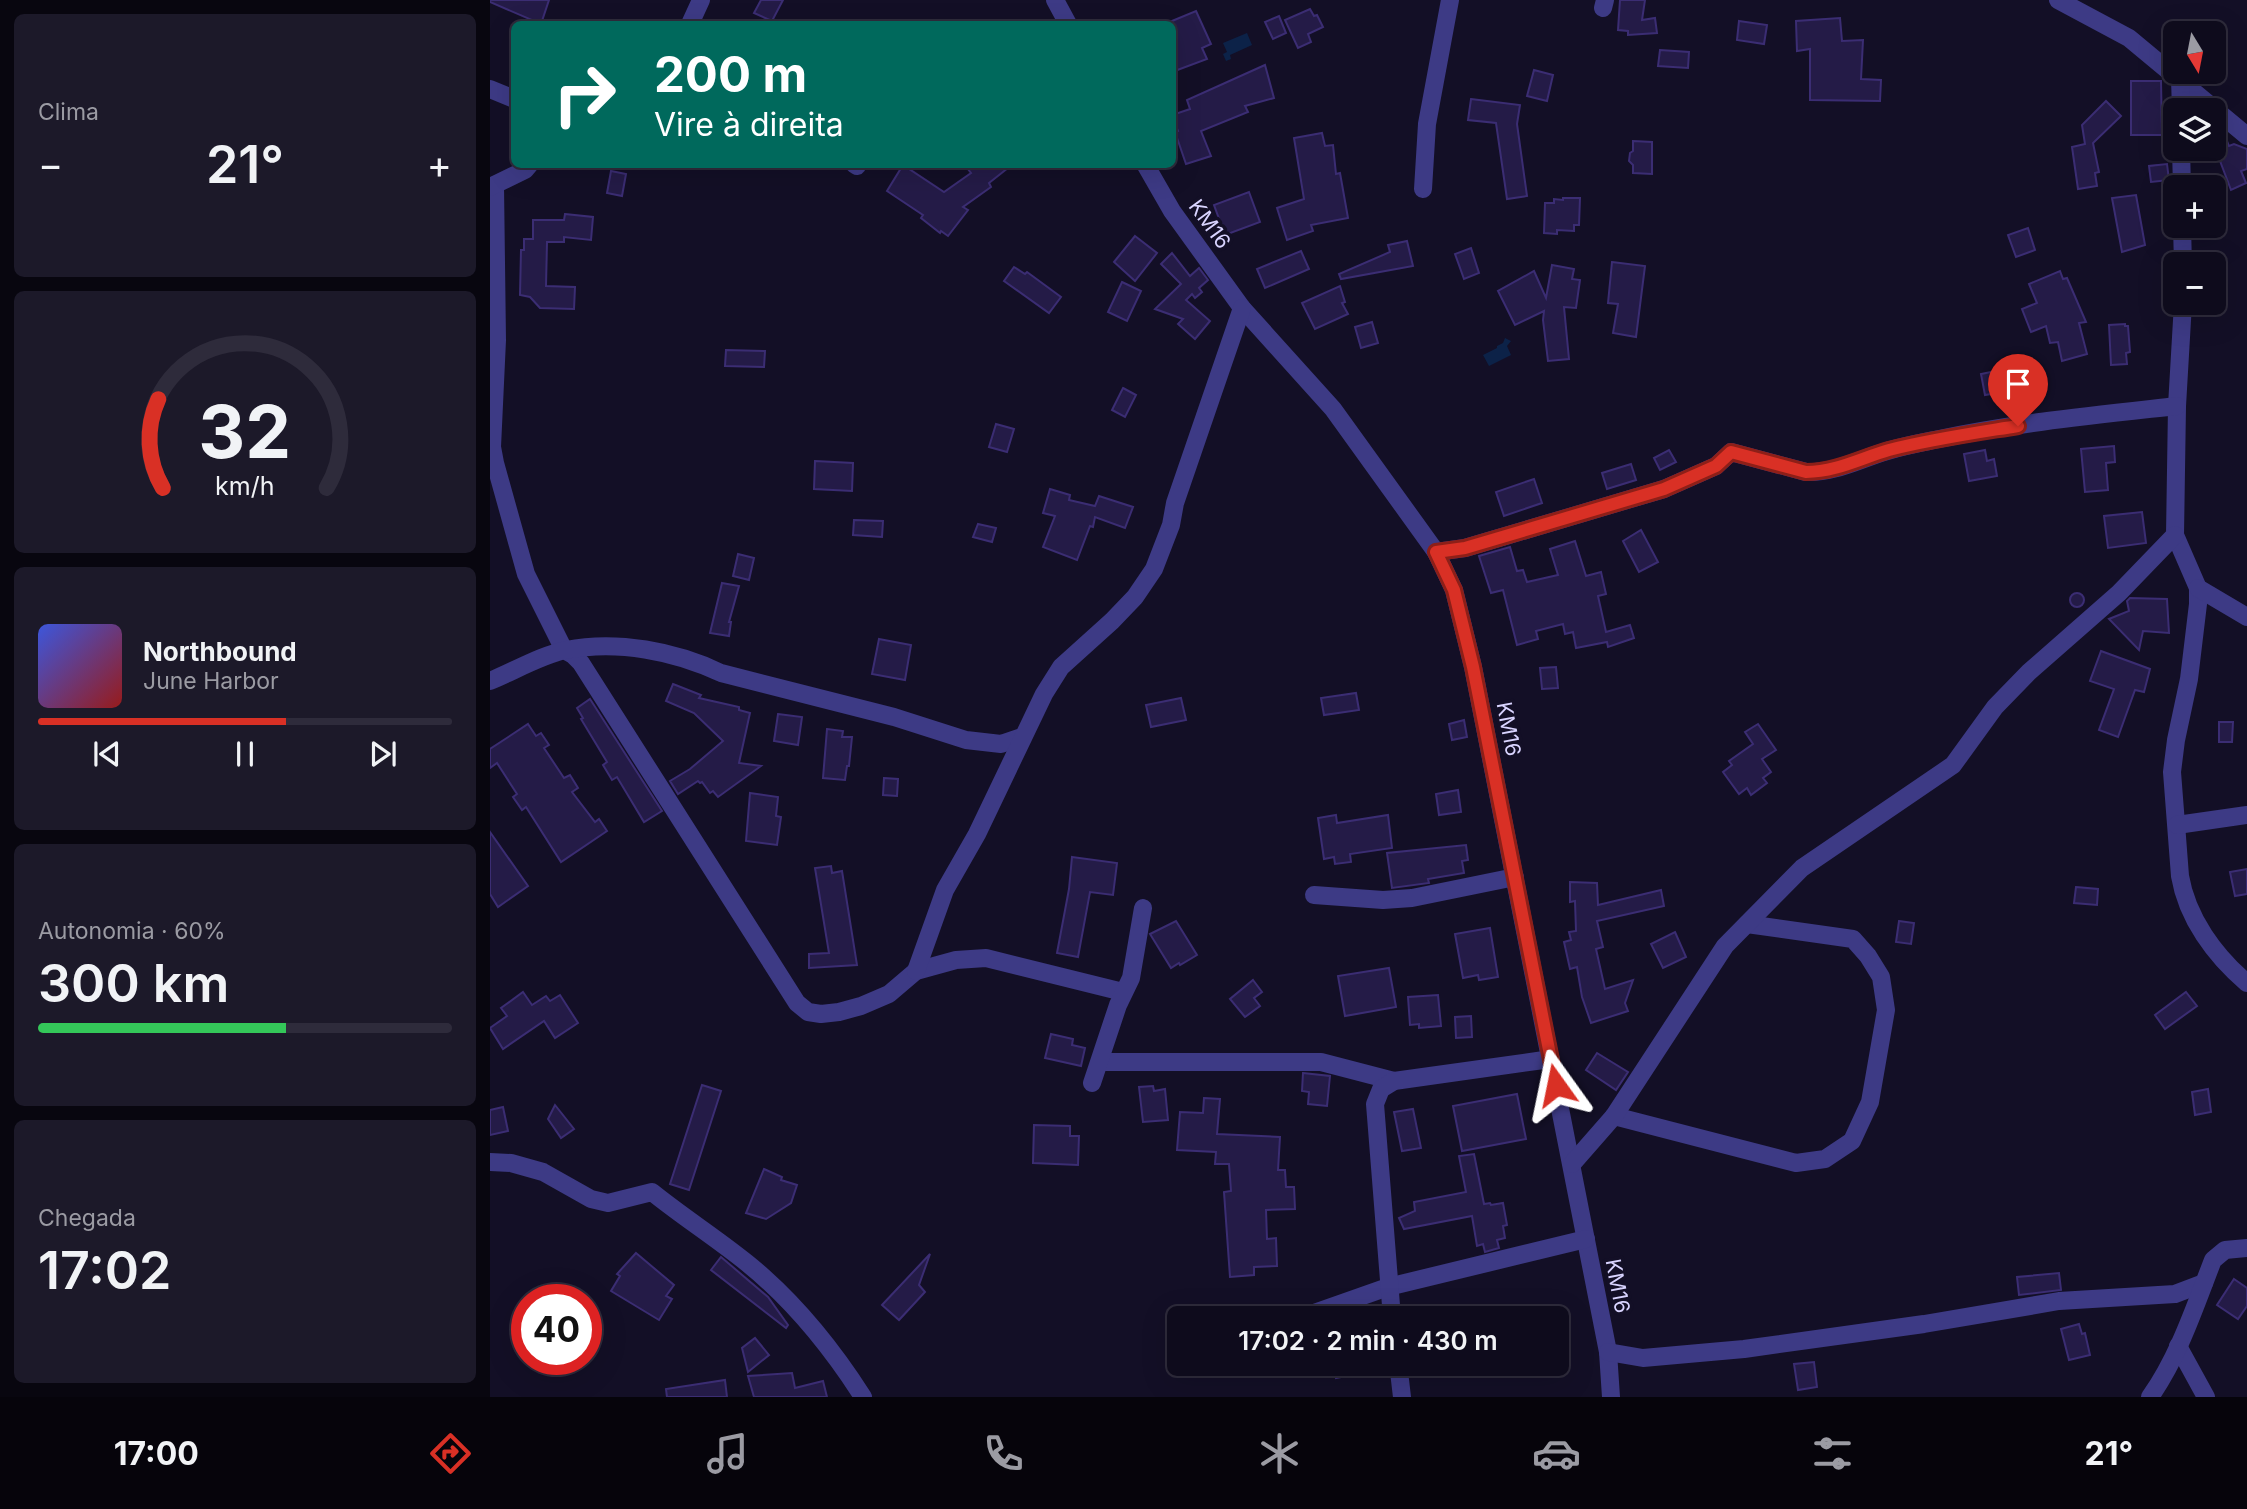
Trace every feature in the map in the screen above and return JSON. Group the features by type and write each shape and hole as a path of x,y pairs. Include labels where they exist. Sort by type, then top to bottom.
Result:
{"street":[{"path":"691,21 701,0"},
{"path":"1055,0 1066,21"},
{"path":"1423,189 1427,124 1450,0"},
{"path":"2058,0 2129,38 2163,65"},
{"path":"2186,84 2247,136"},
{"path":"490,89 511,98"},
{"path":"523,168 492,186 497,340 492,434 495,463 526,574 564,650 582,663 797,1003 808,1012 839,1012 861,1006 889,993 916,971 956,960 986,958 1123,992"},
{"name":"KM16","path":"1147,168 1172,211 1241,308 1332,409 1436,552 1454,590 1464,625 1572,1164 1608,1352 1611,1397"},
{"path":"916,971 946,890 1044,694 1061,667 1135,597 1154,569 1171,525 1175,503 1241,308"},
{"path":"2182,315 2177,406 2175,535 2198,587 2198,604 2189,679 2172,772 2180,876 2182,891 2192,913 2218,953 2247,983"},
{"path":"1436,552 1465,548 1653,492 1716,466 1731,452 1806,472 1817,472 1833,470 1887,451 1936,440 2045,421 2177,406"},
{"path":"1572,1164 1614,1116 1725,946 1802,868 1953,765 1995,707 2029,672 2150,564 2175,535"},
{"path":"2150,564 2186,562"},
{"path":"2198,587 2247,617"},
{"path":"490,681 564,650 604,646 665,653 705,665 721,673 894,717 966,740 1001,744 1022,737"},
{"path":"2177,825 2247,815"},
{"path":"1314,895 1383,900 1412,898 1515,877"},
{"path":"1092,1083 1136,959 1143,908"},
{"path":"1614,1116 1796,1163 1825,1159 1852,1141 1871,1102 1886,1010 1881,977 1853,939 1747,924"},
{"path":"1100,1062 1321,1062 1394,1081 1550,1059"},
{"path":"1390,1306 1374,1104 1381,1089 1394,1081"},
{"path":"490,1162 511,1163 543,1172 591,1199 608,1203 652,1192 749,1264 776,1290 817,1332 863,1397"},
{"path":"1334,1306 1388,1287 1586,1239"},
{"path":"2150,1397 2164,1377 2218,1254 2225,1250 2247,1248"},
{"path":"1608,1352 1643,1358 1682,1356 1911,1326 2059,1301 2175,1294 2204,1283"},
{"path":"2175,1294 2192,1314"},
{"path":"2178,1346 2206,1397"},
{"path":"1400,1376 1402,1397"}],"water":[{"path":"1247,33 1252,45 1230,55 1231,59 1226,61 1223,54 1227,52 1223,43"},
{"path":"1505,338 1511,341 1507,346 1511,355 1489,366 1483,355 1497,348"}],"building":[{"path":"549,0 542,21 534,21 490,2"},
{"path":"761,0 783,0 772,21 754,13"},
{"path":"1620,0 1645,0 1642,20 1655,18 1657,33 1628,35 1628,31 1618,30"},
{"path":"1310,9 1314,16 1317,15 1323,27 1308,34 1311,42 1298,48 1285,20"},
{"path":"1196,11 1211,44 1202,48 1207,59 1176,71 1176,21 1172,21"},
{"path":"1279,16 1286,33 1273,39 1265,22"},
{"path":"1840,18 1842,41 1863,40 1861,79 1881,80 1880,101 1810,100 1810,49 1797,51 1796,21"},
{"path":"1739,21 1767,25 1764,44 1737,40"},
{"path":"1660,50 1689,52 1688,68 1658,66"},
{"path":"1265,65 1274,98 1245,106 1248,112 1201,131 1211,156 1186,164 1176,135 1176,114 1190,109 1187,100"},
{"path":"1534,70 1553,75 1547,101 1527,96"},
{"path":"2131,81 2161,81 2162,135 2131,135"},
{"path":"1471,99 1520,105 1517,124 1527,196 1507,199 1496,123 1468,120"},
{"path":"2106,101 2121,116 2093,143 2099,172 2095,173 2097,186 2078,189 2072,147 2085,144 2082,125"},
{"path":"1322,133 1325,146 1333,145 1336,174 1340,173 1348,218 1311,225 1313,231 1287,240 1277,208 1304,199 1294,138"},
{"path":"2226,138 2229,146 2234,144 2247,149 2247,169 2241,171 2246,183 2231,190 2220,161 2226,161"},
{"path":"1633,141 1652,142 1652,174 1633,173 1633,165 1629,161"},
{"path":"2167,164 2168,175 2163,175 2163,181 2151,182 2149,166"},
{"path":"901,168 908,168 944,192 971,173 967,168 1008,168 989,183 991,187 963,207 968,210 948,236 941,231 940,233 921,218 923,215 887,191"},
{"path":"611,171 626,174 622,196 607,193"},
{"path":"1249,192 1260,222 1225,235 1214,205"},
{"path":"2136,195 2145,245 2122,252 2112,198"},
{"path":"1580,198 1579,225 1574,225 1574,231 1557,230 1557,234 1544,233 1545,203 1554,203 1554,199"},
{"path":"565,214 593,217 591,240 564,237 564,242 547,242 546,286 575,287 574,309 540,308 530,297 520,295 521,250 524,250 524,239 533,239 533,220 564,220"},
{"path":"2028,228 2035,250 2016,257 2008,235"},
{"path":"1135,236 1157,253 1135,281 1114,262"},
{"path":"1407,241 1413,266 1341,279 1339,274 1390,252 1388,245"},
{"path":"1471,248 1479,273 1464,279 1455,254"},
{"path":"1301,251 1309,269 1265,288 1257,269"},
{"path":"1172,253 1190,276 1199,268 1208,280 1199,288 1202,292 1195,298 1192,294 1186,300 1210,321 1195,339 1178,324 1183,319 1155,309 1181,284 1161,264"},
{"path":"1612,262 1645,266 1636,337 1613,333 1618,304 1608,303"},
{"path":"1552,265 1574,269 1572,279 1580,280 1576,308 1564,307 1569,359 1548,361 1544,311 1515,325 1498,291 1534,271 1546,298"},
{"path":"1014,267 1025,274 1027,272 1061,297 1049,313 1004,281"},
{"path":"2060,271 2063,279 2067,278 2086,322 2079,323 2087,354 2062,361 2058,342 2050,343 2046,326 2031,332 2022,309 2037,303 2029,284"},
{"path":"1122,282 1141,291 1127,321 1108,312"},
{"path":"1340,286 1345,302 1342,303 1348,314 1315,329 1302,303"},
{"path":"1372,322 1378,343 1361,348 1355,327"},
{"path":"2109,325 2128,326 2130,352 2126,353 2127,364 2111,365"},
{"path":"726,350 765,351 764,367 725,366"},
{"path":"2001,370 2003,377 2017,375 2020,389 1985,395 1981,374"},
{"path":"1123,388 1136,395 1125,417 1112,410"},
{"path":"996,424 1014,429 1007,452 989,447"},
{"path":"2114,446 2115,462 2106,463 2108,490 2085,492 2081,449"},
{"path":"1669,450 1676,462 1660,470 1654,458"},
{"path":"1985,450 1987,461 1994,459 1997,476 1969,481 1964,454"},
{"path":"815,461 853,463 852,491 814,489"},
{"path":"1631,464 1636,480 1607,489 1602,473"},
{"path":"1534,479 1542,503 1504,516 1496,492"},
{"path":"1050,489 1070,495 1069,500 1095,506 1099,496 1133,507 1125,528 1095,517 1077,560 1043,547 1055,516 1043,513"},
{"path":"2142,512 2146,543 2108,548 2104,516"},
{"path":"854,520 883,521 882,537 853,535"},
{"path":"978,524 996,528 992,542 973,537"},
{"path":"1641,530 1658,562 1639,572 1623,541"},
{"path":"1575,541 1586,576 1601,572 1606,594 1598,596 1606,632 1630,625 1634,638 1608,647 1607,642 1576,648 1573,632 1565,634 1563,624 1536,631 1538,639 1517,645 1503,590 1491,593 1479,556 1510,547 1517,571 1523,570 1527,582 1558,575 1550,549"},
{"path":"738,554 754,558 749,580 733,576"},
{"path":"722,583 739,586 729,622 729,636 710,633"},
{"path":"2074,593 2080,593 2084,600 2080,607 2074,607 2070,603 2070,597"},
{"path":"2130,598 2167,599 2169,633 2143,631 2139,650 2109,619 2129,611 2127,601"},
{"path":"879,639 911,645 905,680 872,674"},
{"path":"2101,651 2150,669 2144,692 2135,690 2118,737 2099,730 2114,689 2090,681"},
{"path":"1556,667 1558,688 1542,689 1540,668"},
{"path":"673,684 701,695 699,698 739,707 739,710 750,713 739,763 761,766 718,797 698,781 678,794 670,781 690,769 723,741 694,713 666,701"},
{"path":"1356,693 1359,710 1324,715 1321,698"},
{"path":"1181,698 1186,720 1151,727 1146,705"},
{"path":"590,699 662,811 644,822 617,777 612,780 603,765 607,762 581,719 583,718 577,708"},
{"path":"778,714 802,717 798,745 774,741"},
{"path":"1464,720 1467,737 1452,740 1449,724"},
{"path":"2219,722 2233,722 2232,742 2219,742"},
{"path":"528,724 536,736 541,733 549,745 544,748 564,778 570,775 578,788 572,792 595,822 599,819 607,831 561,862 526,807 522,810 513,797 517,794 497,763 490,768 490,749"},
{"path":"1758,724 1776,750 1762,759 1771,772 1763,778 1767,783 1751,795 1747,788 1739,794 1723,772 1732,765 1729,761 1753,744 1745,732"},
{"path":"827,729 843,731 842,737 852,737 845,780 823,778"},
{"path":"884,778 898,779 897,796 883,795"},
{"path":"1458,790 1461,812 1439,815 1436,794"},
{"path":"750,793 778,797 776,816 781,817 777,845 746,841"},
{"path":"1336,815 1337,823 1388,815 1392,848 1350,854 1351,862 1335,864 1334,857 1324,859 1318,818"},
{"path":"490,832 528,886 498,907 490,894"},
{"path":"1466,845 1468,860 1462,861 1464,873 1428,879 1429,883 1392,888 1387,853"},
{"path":"1072,857 1117,863 1113,895 1090,892 1078,957 1057,953"},
{"path":"831,866 832,873 842,871 857,965 809,968 809,954 829,953 815,868"},
{"path":"2247,869 2247,894 2235,896 2230,872"},
{"path":"1570,882 1597,883 1598,905 1661,890 1664,906 1597,921 1603,947 1596,949 1605,989 1633,980 1625,1003 1628,1011 1591,1023 1582,997 1577,967 1570,969 1564,942 1571,940 1569,932 1576,931 1575,901 1570,902"},
{"path":"2076,887 2098,889 2097,905 2074,903"},
{"path":"1176,921 1197,955 1171,968 1150,934"},
{"path":"1899,921 1914,923 1911,944 1896,942"},
{"path":"1490,928 1498,977 1479,980 1478,975 1463,978 1455,934"},
{"path":"1675,932 1686,957 1663,968 1651,944"},
{"path":"1389,968 1396,1007 1345,1016 1338,976"},
{"path":"1253,980 1262,992 1254,998 1260,1006 1245,1017 1230,999"},
{"path":"523,992 532,1005 546,996 550,1001 560,995 578,1023 555,1038 544,1021 503,1049 490,1028 507,1016 501,1008"},
{"path":"2186,992 2197,1006 2165,1029 2155,1015"},
{"path":"1438,995 1441,1026 1419,1028 1419,1024 1410,1025 1408,997"},
{"path":"1471,1016 1472,1037 1456,1038 1455,1017"},
{"path":"1051,1034 1073,1039 1072,1045 1085,1048 1081,1066 1045,1058"},
{"path":"1597,1053 1628,1072 1616,1090 1586,1070"},
{"path":"1303,1073 1330,1076 1327,1106 1308,1104 1309,1092 1302,1091"},
{"path":"702,1085 721,1091 689,1190 670,1184"},
{"path":"1153,1086 1154,1091 1165,1089 1168,1120 1143,1122 1139,1087"},
{"path":"2208,1089 2211,1112 2195,1115 2192,1092"},
{"path":"1517,1094 1526,1139 1462,1151 1453,1106"},
{"path":"1204,1098 1220,1099 1217,1134 1280,1137 1278,1170 1285,1170 1286,1187 1294,1187 1295,1209 1266,1210 1267,1239 1276,1238 1277,1266 1254,1267 1254,1275 1230,1277 1224,1192 1231,1191 1229,1164 1215,1164 1216,1152 1177,1150 1180,1112 1203,1113"},
{"path":"555,1105 574,1129 561,1138 548,1119"},
{"path":"503,1107 508,1131 490,1135 490,1110"},
{"path":"1413,1109 1421,1148 1402,1151 1394,1112"},
{"path":"1034,1125 1070,1126 1070,1136 1079,1136 1078,1165 1033,1163"},
{"path":"1474,1154 1484,1204 1503,1203 1507,1225 1503,1226 1505,1238 1497,1240 1499,1248 1485,1252 1483,1244 1477,1246 1472,1216 1404,1229 1399,1218 1415,1211 1414,1202 1466,1192 1459,1156"},
{"path":"764,1169 782,1177 781,1180 797,1185 791,1203 766,1219 746,1213"},
{"path":"636,1253 674,1285 666,1296 672,1299 659,1320 611,1291 620,1276 617,1274"},
{"path":"930,1254 919,1285 925,1292 899,1320 882,1305"},
{"path":"721,1257 768,1297 788,1325 786,1328 711,1270"},
{"path":"2059,1273 2061,1290 2019,1295 2017,1277"},
{"path":"2234,1279 2247,1288 2247,1306 2238,1319 2217,1305"},
{"path":"2079,1324 2082,1334 2085,1333 2090,1355 2069,1360 2061,1329"},
{"path":"755,1338 769,1355 748,1372 742,1348"},
{"path":"1814,1362 1817,1387 1798,1390 1794,1364"},
{"path":"792,1373 795,1388 823,1381 827,1397 754,1397 748,1376"},
{"path":"725,1380 727,1397 667,1397 666,1389"}],"route":[{"path":"1556,1085 1473,667 1454,590 1436,552 1465,548 1664,489 1716,466 1731,452 1806,472 1817,472 1833,470 1911,445 2018,426"}]}
